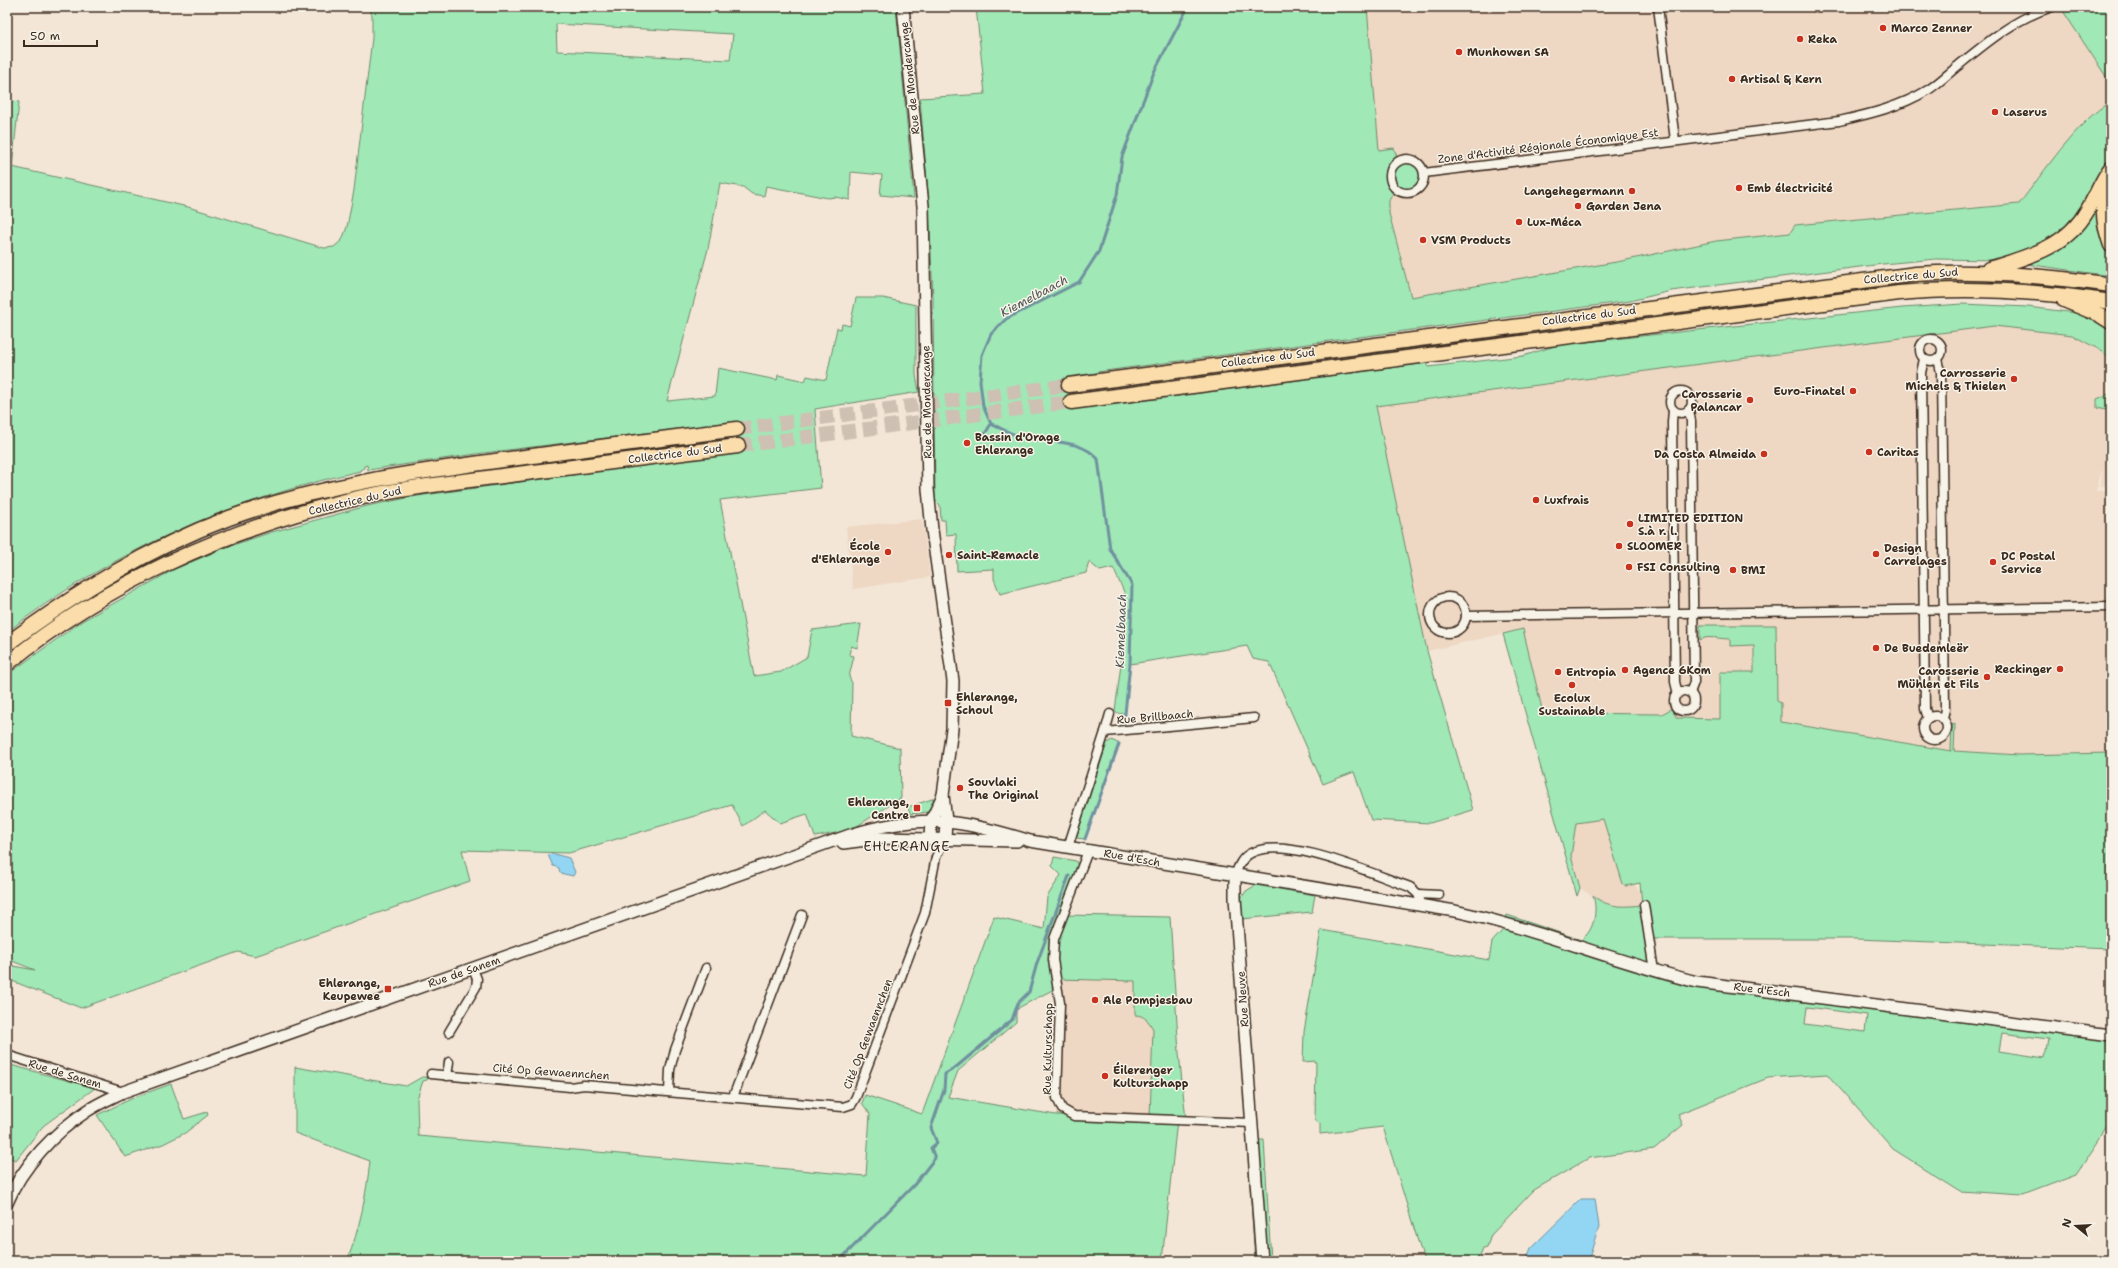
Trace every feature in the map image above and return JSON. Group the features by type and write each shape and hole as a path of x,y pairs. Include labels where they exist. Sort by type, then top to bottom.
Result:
{"highway":[{"path":"1979,272 2037,254 2056,244 2074,229 2087,212 2111,168"},
{"path":"2111,182 2107,190 2103,208 2105,228 2111,245"},
{"name":"Collectrice du Sud","path":"1069,384 1916,274 1979,272 2027,274 2111,285"},
{"name":"Collectrice du Sud","path":"1071,402 1899,293 1990,289 2046,293 2111,302"},
{"path":"2046,293 2100,314 2111,322"},
{"name":"Collectrice du Sud","path":"7,644 64,603 106,576 196,532 228,518 264,506 308,494 401,473 737,429"},
{"name":"Collectrice du Sud","path":"7,664 78,614 137,579 185,555 270,523 348,500 419,487 738,446"}],"main road":[{"name":"Rue de Mondercange","path":"903,7 923,206 928,489 932,530 953,681 952,729 943,795 946,821 945,838"},
{"name":"Rue de Mondercange","path":"931,821 943,795"},
{"name":"Rue de Sanem","path":"7,1203 26,1170 66,1127 88,1110 123,1092 881,825 915,821 931,821"},
{"name":"Rue d'Esch","path":"931,821 946,821 987,828 1030,841"},
{"path":"930,838 931,821"},
{"name":"Rue de Sanem","path":"805,851 861,840 882,838 930,838"},
{"name":"Rue d'Esch","path":"930,838 1030,841 1455,911 1505,922 1654,971 1697,982 2111,1035"},
{"name":"Rue Neuve","path":"1235,875 1235,898 1262,1261"}],"street":[{"name":"Zone d'Activité Régionale Économique Est","path":"1658,7 1675,140"},
{"name":"Zone d'Activité Régionale Économique Est","path":"1424,173 1675,140 1839,121 1871,114 1904,103 1928,90 2011,25 2038,11 2052,7"},
{"path":"1403,159 1414,160 1419,163 1424,173 1424,178 1420,187 1410,193 1400,191 1392,184 1390,179 1391,169 1394,164 1403,159"},
{"path":"1924,359 1921,373 1925,709 1928,718 1923,729 1926,737 1933,741 1941,739 1947,733 1947,725 1943,718 1945,709 1941,372 1938,359 1942,352 1941,345 1936,339 1928,338 1920,346 1920,353 1924,359 1931,361 1938,359"},
{"path":"1678,694 1675,682 1673,410 1670,400 1674,393 1680,391 1688,393 1692,399 1688,410 1691,421 1694,682 1690,693"},
{"path":"1673,410 1679,413 1688,410"},
{"path":"1448,597 1459,601 1463,605 1466,616 1462,627 1451,633 1439,632 1434,628 1429,617 1430,611 1437,601 1448,597"},
{"path":"1466,616 2111,607"},
{"path":"1684,691 1690,693 1694,698 1694,704 1687,711 1680,710 1676,706 1675,699 1678,694 1684,691"},
{"path":"1105,732 1110,714"},
{"path":"1928,718 1935,716 1943,718"},
{"name":"Rue Brillbaach","path":"1068,847 1105,732 1254,718"},
{"name":"Cité Op Gewaennchen","path":"930,838 936,856"},
{"name":"Cité Op Gewaennchen","path":"431,1074 570,1087 584,1085 843,1107 852,1104 856,1097 925,913 936,856 945,838"},
{"path":"1235,875 1239,865 1250,853 1277,847 1318,855 1410,887 1418,894 1422,906"},
{"name":"Rue Kulturschapp","path":"1088,850 1054,939 1053,960 1060,1003 1057,1098 1062,1109 1074,1116 1252,1123"},
{"path":"1418,894 1439,895"},
{"path":"1644,905 1654,971"},
{"path":"733,1097 802,915"},
{"path":"669,1092 670,1070 675,1050 706,968"},
{"path":"448,1032 476,987 477,979 473,969"},
{"name":"Rue de Sanem","path":"7,1055 123,1092"},
{"path":"447,1076 448,1062"}],"shaded area":[{"path":"1367,7 2063,7 2111,83 2111,102 2094,113 2080,127 2019,204 1795,225 1790,233 1716,241 1622,261 1411,297 1388,206 1395,188 1424,173 1419,163 1409,158 1398,161 1379,150"},
{"path":"1994,326 2072,335 2102,351 2111,361 2111,393 2097,399 2097,407 2111,411 2111,486 2101,486 2102,469 2096,491 2111,491 2111,753 2019,755 1954,751 1954,724 1952,725 1951,751 1781,722 1781,703 1777,701 1776,625 1704,636 1710,636 1714,639 1730,639 1730,646 1754,645 1754,672 1720,672 1720,719 1677,718 1671,709 1662,714 1543,713 1523,629 1427,651 1376,406"},
{"name":"École d'Ehlerange","path":"922,519 930,577 853,589 846,527"},
{"path":"1603,819 1623,884 1626,886 1634,884 1640,892 1642,905 1623,907 1603,904 1580,888 1571,856 1576,823"},
{"path":"1057,979 1135,981 1135,1014 1140,1015 1149,1021 1153,1029 1150,1118 1056,1115"}],"green space":[{"path":"369,7 896,7 914,198 880,195 882,175 851,172 850,200 835,197 828,198 766,186 764,196 752,194 743,187 720,183 708,249 667,401 715,396 718,368 777,380 778,375 805,381 807,376 826,380 837,328 841,329 842,324 850,326 856,298 883,298 916,305 916,375 919,392 815,409 821,488 720,500 754,676 781,672 807,657 812,630 861,624 857,648 851,646 849,655 854,656 849,677 852,683 851,736 900,748 901,798 851,830 815,837 807,814 780,823 765,810 743,826 732,805 569,853 462,850 470,881 255,956 238,952 81,1008 7,979 8,965 35,970 7,959 7,675 82,621 175,569 224,548 272,532 367,506 417,496 741,452 737,422 483,453 368,470 367,465 360,471 265,497 219,513 174,532 131,553 88,577 47,603 7,632 7,100 19,102 12,167 188,207 324,248 334,247 342,240 347,227 354,190 372,38 372,15","holes":["556,24 733,34 730,60 557,51"]},
{"path":"976,7 1367,7 1379,150 1394,148 1398,161 1410,159 1418,162 1423,169 1424,177 1421,185 1415,191 1407,192 1395,188 1389,201 1389,213 1411,297 1622,261 1716,241 1790,233 1795,225 2019,204 2075,133 2099,109 2111,102 2111,161 2071,226 2037,249 1996,260 1936,259 1883,264 1671,291 1630,301 1097,372 1067,377 1071,408 1100,404 1101,406 1428,363 1428,367 1523,356 1558,345 1902,308 1963,304 2028,307 2084,314 2111,327 2111,361 2102,351 2072,335 1994,326 1376,406 1427,651 1473,810 1430,823 1371,820 1354,772 1323,784 1269,662 1253,659 1247,646 1130,664 1125,713 1120,714 1115,711 1121,664 1125,594 1113,568 1100,571 1089,562 1086,573 1000,594 994,579 994,569 957,571 956,534 946,535 945,520 941,520 940,505 935,500 933,298 929,207 920,98 985,94"},
{"path":"2061,7 2111,7 2111,84 2065,14"},
{"path":"2103,190 2105,242 2111,253 2111,276 2019,263 2035,258"},
{"path":"2111,393 2111,411 2097,408 2097,399"},
{"path":"1700,625 1776,625 1777,701 1781,703 1781,722 1951,751 1952,725 1955,724 1954,751 2019,755 2111,753 2111,949 1857,939 1650,939 1654,971 2111,1035 2111,1122 2076,1175 2023,1195 1960,1191 1893,1149 1827,1074 1768,1078 1678,1114 1683,1125 1654,1149 1589,1158 1534,1190 1491,1235 1487,1247 1483,1248 1478,1261 1424,1261 1383,1127 1320,1134 1320,1124 1315,1120 1316,1061 1303,1062 1304,1032 1321,930 1489,960 1492,942 1502,931 1507,915 1581,940 1589,931 1594,920 1595,908 1593,896 1605,903 1616,906 1642,905 1640,883 1626,886 1623,884 1603,819 1576,823 1571,856 1580,888 1577,896 1503,634 1523,629 1543,713 1662,714 1671,709 1677,718 1720,719 1720,672 1754,672 1754,645 1730,646 1730,639 1709,637 1700,640","holes":["1807,1007 1867,1015 1865,1032 1805,1024","2002,1033 2048,1039 2045,1058 1999,1051"]},
{"path":"1112,740 1119,744 1085,839 1076,838 1107,743"},
{"path":"935,798 934,807 929,812 910,814 908,807"},
{"path":"1054,857 1076,861 1080,872 1064,915 1170,917 1179,1053 1186,1120 1177,1120 1162,1261 347,1261 356,1236 362,1212 370,1161 295,1133 295,1067 406,1086 422,1077 428,1077 427,1080 423,1081 417,1099 418,1136 866,1176 870,1114 862,1103 865,1095 922,1114 994,917 1044,929 1047,897 1061,875 1052,866","holes":["1057,979 1135,981 1135,1015 1146,1019 1153,1029 1150,1118 1056,1115 948,1097 958,1071 1016,1022 1016,1011 1020,1007 1058,987"]},
{"path":"1256,885 1315,895 1312,912 1242,919 1240,900 1246,891"},
{"path":"7,1064 95,1088 43,1126 16,1160 7,1157"},
{"path":"171,1084 184,1119 207,1112 208,1115 185,1133 163,1144 125,1157 97,1115 135,1097"},
{"path":"1247,1140 1264,1140 1271,1261 1255,1261"}],"water":[{"path":"554,854 569,858 575,872 573,876 560,873 559,868 553,866 548,855"},
{"path":"1581,1199 1595,1199 1599,1227 1588,1261 1526,1261 1531,1248"}],"waterway":[{"name":"Kiemelbaach","path":"1124,724 1130,664 1132,585 1110,549 1098,459 1090,452 1072,444 1016,435 991,424 983,406 980,381 982,355 991,334 1006,319 1079,282 1099,251 1117,195 1122,157 1154,72 1188,7"},
{"path":"983,437 991,424"},
{"path":"1085,839 1119,744"},
{"path":"839,1261 914,1185 935,1158 931,1148 937,1143 931,1128 944,1090 945,1074 955,1068 1012,1020 1018,1003 1029,992 1037,963 1069,876"}],"tunnel":[{"path":"737,429 1069,385"},
{"path":"738,446 1071,402"}],"place":[{"name":"Marco Zenner","path":"1883,28"},
{"name":"Reka","path":"1800,39"},
{"name":"Munhowen SA","path":"1459,52"},
{"name":"Artisal & Kern","path":"1732,79"},
{"name":"Laserus","path":"1995,112"},
{"name":"Emb électricité","path":"1739,188"},
{"name":"Langehegermann","path":"1632,191"},
{"name":"Garden Jena","path":"1578,206"},
{"name":"Lux-Méca","path":"1519,222"},
{"name":"VSM Products","path":"1423,240"},
{"name":"Carrosserie Michels & Thielen","path":"2014,379"},
{"name":"Euro-Finatel","path":"1853,391"},
{"name":"Carosserie Palancar","path":"1750,400"},
{"name":"Bassin d'Orage Ehlerange","path":"967,443"},
{"name":"Caritas","path":"1869,452"},
{"name":"Da Costa Almeida","path":"1764,454"},
{"name":"Luxfrais","path":"1536,500"},
{"name":"LIMITED EDITION S.à r. l.","path":"1630,524"},
{"name":"SLOOMER","path":"1619,546"},
{"name":"École d'Ehlerange","path":"888,552"},
{"name":"Design Carrelages","path":"1876,554"},
{"name":"Saint-Remacle","path":"949,555"},
{"name":"DC Postal Service","path":"1993,562"},
{"name":"FSI Consulting","path":"1629,567"},
{"name":"BMI","path":"1733,570"},
{"name":"De Buedemleër","path":"1876,648"},
{"name":"Reckinger","path":"2060,669"},
{"name":"Agence 6Kom","path":"1625,670"},
{"name":"Entropia","path":"1558,672"},
{"name":"Carosserie Mühlen et Fils","path":"1987,677"},
{"name":"Ecolux Sustainable","path":"1572,685"},
{"name":"Ehlerange, Schoul","path":"948,703"},
{"name":"Souvlaki The Original","path":"960,788"},
{"name":"Ehlerange, Centre","path":"917,808"},
{"name":"Ehlerange, Keupewee","path":"388,989"},
{"name":"Ale Pompjesbau","path":"1095,1000"},
{"name":"Éilerenger Kulturschapp","path":"1105,1076"}],"district":[{"name":"EHLERANGE","path":"907,846"}]}
